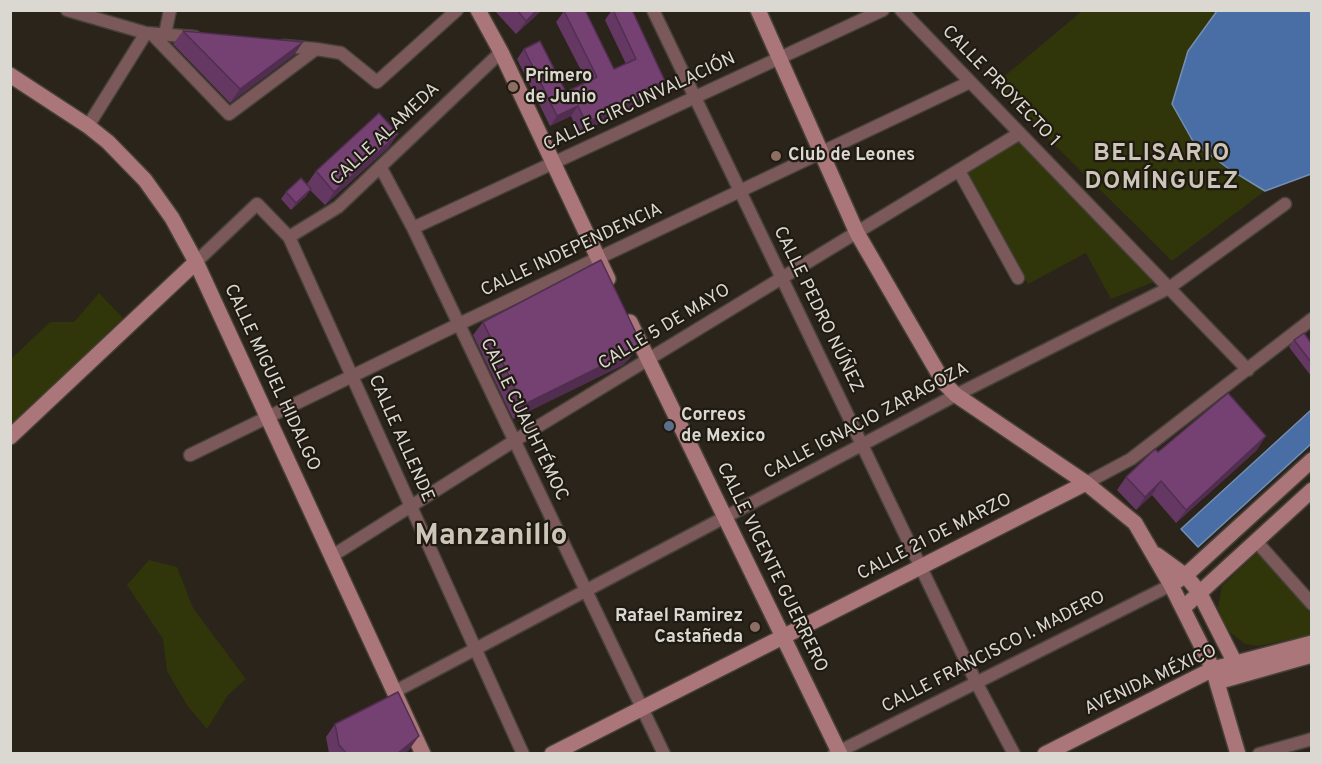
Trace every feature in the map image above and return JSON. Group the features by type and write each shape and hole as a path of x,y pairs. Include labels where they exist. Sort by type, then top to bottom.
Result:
{"street":[{"path":"67,10 154,34 211,39"},
{"path":"88,126 170,10"},
{"path":"269,44 341,53 377,82 458,10"},
{"path":"478,10 501,52 613,289"},
{"path":"758,10 857,233 944,383 956,395 1086,483 1135,523 1171,585 1215,675 1238,753"},
{"name":"CALLE CIRCUNVALACIÓN","path":"412,228 883,10"},
{"name":"CALLE PROYECTO 1","path":"901,10 1248,370"},
{"name":"CALLE PEDRO NÚÑEZ","path":"657,12 695,98 920,567 976,682 1014,753"},
{"path":"154,34 229,114 316,49"},
{"name":"CALLE ALAMEDA","path":"289,237 338,207 501,52"},
{"name":"CALLE MIGUEL HIDALGO","path":"10,75 88,126 145,180 171,218 196,262 423,753"},
{"name":"CALLE INDEPENDENCIA","path":"190,455 970,82"},
{"name":"CALLE 5 DE MAYO","path":"332,556 514,441 1020,134"},
{"name":"CALLE CUAUHTÉMOC","path":"381,168 664,753"},
{"path":"958,171 1018,278"},
{"name":"CALLE ALLENDE","path":"196,262 257,204 289,237 523,753"},
{"name":"CALLE IGNACIO ZARAGOZA","path":"394,692 956,395 1169,288 1285,204"},
{"path":"10,437 196,262"},
{"name":"CALLE VICENTE GUERRERO","path":"623,309 838,753"},
{"name":"CALLE 21 DE MARZO","path":"552,753 1131,459 1311,319"},
{"path":"1171,585 1186,576 1311,460"},
{"path":"1183,608 1311,490"},
{"path":"1256,541 1311,604"},
{"path":"1152,552 1186,576 1199,592 1235,663"},
{"name":"CALLE FRANCISCO I. MADERO","path":"838,753 1171,585"},
{"name":"AVENIDA MÉXICO","path":"1045,753 1215,675 1235,663 1311,643"},
{"name":"AVENIDA MÉXICO","path":"1215,675 1311,655"},
{"path":"1259,753 1311,739"}],"green space":[{"path":"1082,11 1217,11 1188,51 1194,143 1229,169 1265,191 1172,261 994,85"},
{"path":"1024,138 1156,281 1111,299 1086,253 1028,284 966,172"},
{"path":"99,293 123,318 39,399 11,434 11,359 50,322 74,322"},
{"path":"1258,552 1311,613 1311,635 1259,646 1245,644 1226,629 1218,608 1222,586"},
{"path":"149,560 177,567 193,608 246,679 228,695 207,729 187,705 167,671 163,639 127,585"}],"water":[{"path":"1217,11 1311,11 1311,174 1265,191 1229,169 1194,143 1172,104 1188,51"},
{"path":"1311,410 1311,444 1198,547 1181,529"}],"building":[{"path":"517,10 537,10 526,21"},
{"path":"565,10 585,10 614,69 636,59 613,10 632,10 665,81 640,92 642,97 586,123 578,106 557,116 524,49 540,41 566,92 597,77"},
{"path":"183,31 303,42 240,89"},
{"path":"379,113 398,134 334,192 316,171"},
{"path":"301,178 311,189 296,203 286,192"},
{"path":"601,260 638,337 639,345 632,351 523,405 483,322"},
{"path":"1304,333 1311,343 1311,362 1294,340"},
{"path":"1228,393 1266,436 1186,510 1161,481 1145,497 1126,477 1155,449 1158,452"},
{"path":"398,692 419,736 398,753 346,753 339,745 335,724"}],"place":[{"name":"Primero de Junio","path":"513,87"},
{"name":"Club de Leones","path":"776,156"},
{"name":"Correos de Mexico","path":"669,426"},
{"name":"Rafael Ramirez Castañeda","path":"755,627"}],"district":[{"name":"BELISARIO DOMÍNGUEZ","path":"1162,169"},
{"name":"Manzanillo","path":"491,538"}]}
